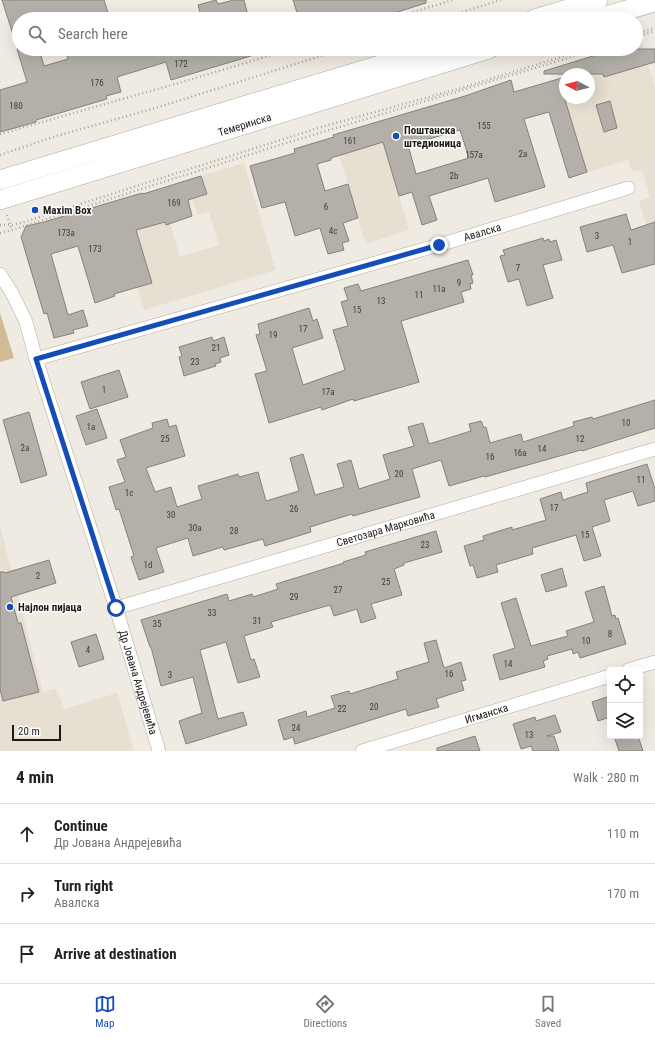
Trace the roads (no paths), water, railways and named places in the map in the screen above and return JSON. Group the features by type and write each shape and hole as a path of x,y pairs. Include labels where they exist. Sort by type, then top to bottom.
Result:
{"main road":[{"path":"558,12 598,0"},
{"path":"620,12 655,2"},
{"name":"Темеринска","path":"0,180 409,56"},
{"name":"Темеринска","path":"3,207 467,56"}],"street":[{"name":"Авалска","path":"36,359 431,247 628,188"},
{"name":"Др Јована Андрејевића","path":"0,274 26,322 36,359 116,608 159,751"},
{"name":"Светозара Марковића","path":"116,608 655,449"},
{"path":"638,667 655,662"},
{"name":"Игманска","path":"362,751 607,677"}],"place":[{"name":"Поштанска штедионица","path":"396,136"},
{"name":"Maxim Box","path":"35,210"},
{"name":"Најлон пијаца","path":"10,607"}]}
